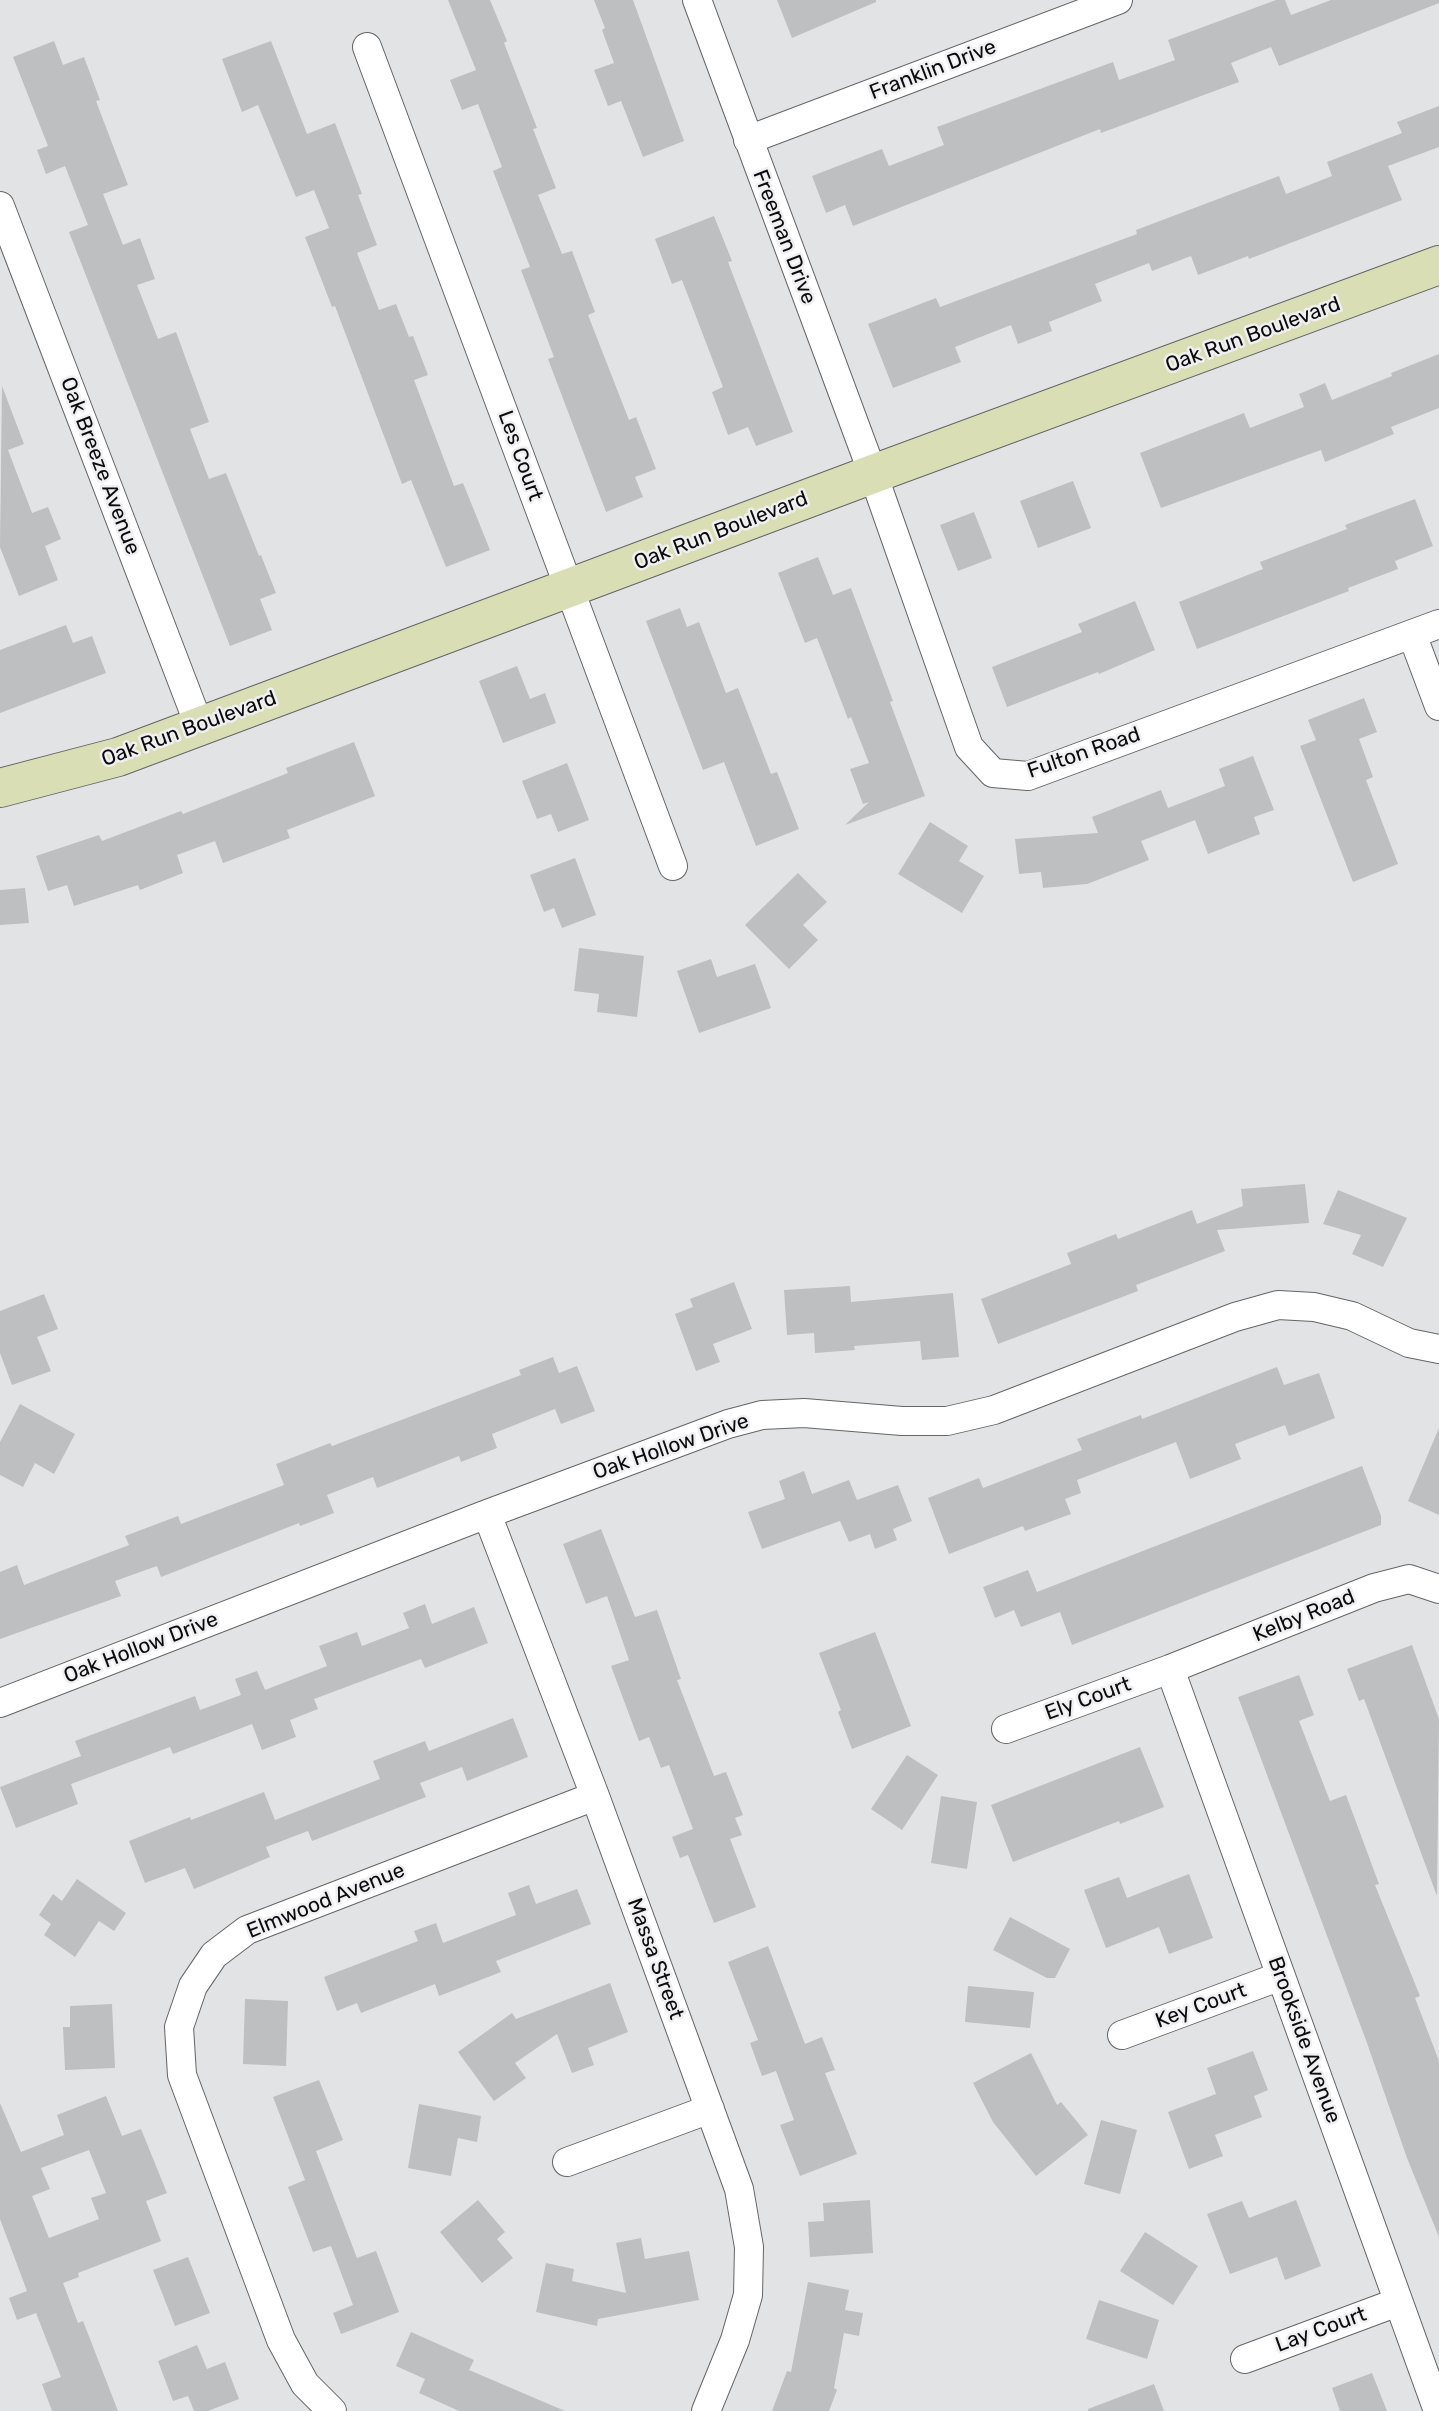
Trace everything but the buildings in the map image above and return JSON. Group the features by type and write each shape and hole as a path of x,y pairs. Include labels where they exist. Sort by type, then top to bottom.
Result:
{"street":[{"name":"Freeman Drive","path":"697,0 873,474"},
{"name":"Franklin Drive","path":"748,140 1118,0"},
{"name":"Les Court","path":"367,47 673,866"},
{"name":"Oak Breeze Avenue","path":"0,206 200,726"},
{"name":"Oak Run Boulevard","path":"0,788 118,757 1439,265"},
{"name":"Fulton Road","path":"873,474 969,747 993,773 1028,776 1439,624"},
{"path":"1412,634 1439,706"},
{"name":"Oak Hollow Drive","path":"0,1703 487,1514 728,1424 762,1415 804,1413 902,1421 947,1421 994,1410 1235,1317 1278,1305 1314,1307 1352,1316 1409,1343 1439,1349"},
{"name":"Massa Street","path":"487,1514 595,1796 739,2189 748,2247 748,2295 735,2340 706,2411"},
{"name":"Kelby Road","path":"1170,1669 1374,1588 1409,1579 1439,1589"},
{"name":"Ely Court","path":"1006,1730 1170,1669"},
{"name":"Brookside Avenue","path":"1170,1669 1438,2411"},
{"name":"Elmwood Avenue","path":"332,2411 305,2384 281,2340 182,2076 179,2027 193,1986 214,1955 247,1930 595,1796"},
{"name":"Key Court","path":"1122,2035 1281,1976"},
{"path":"568,2162 710,2109"},
{"name":"Lay Court","path":"1245,2359 1398,2302"}]}
